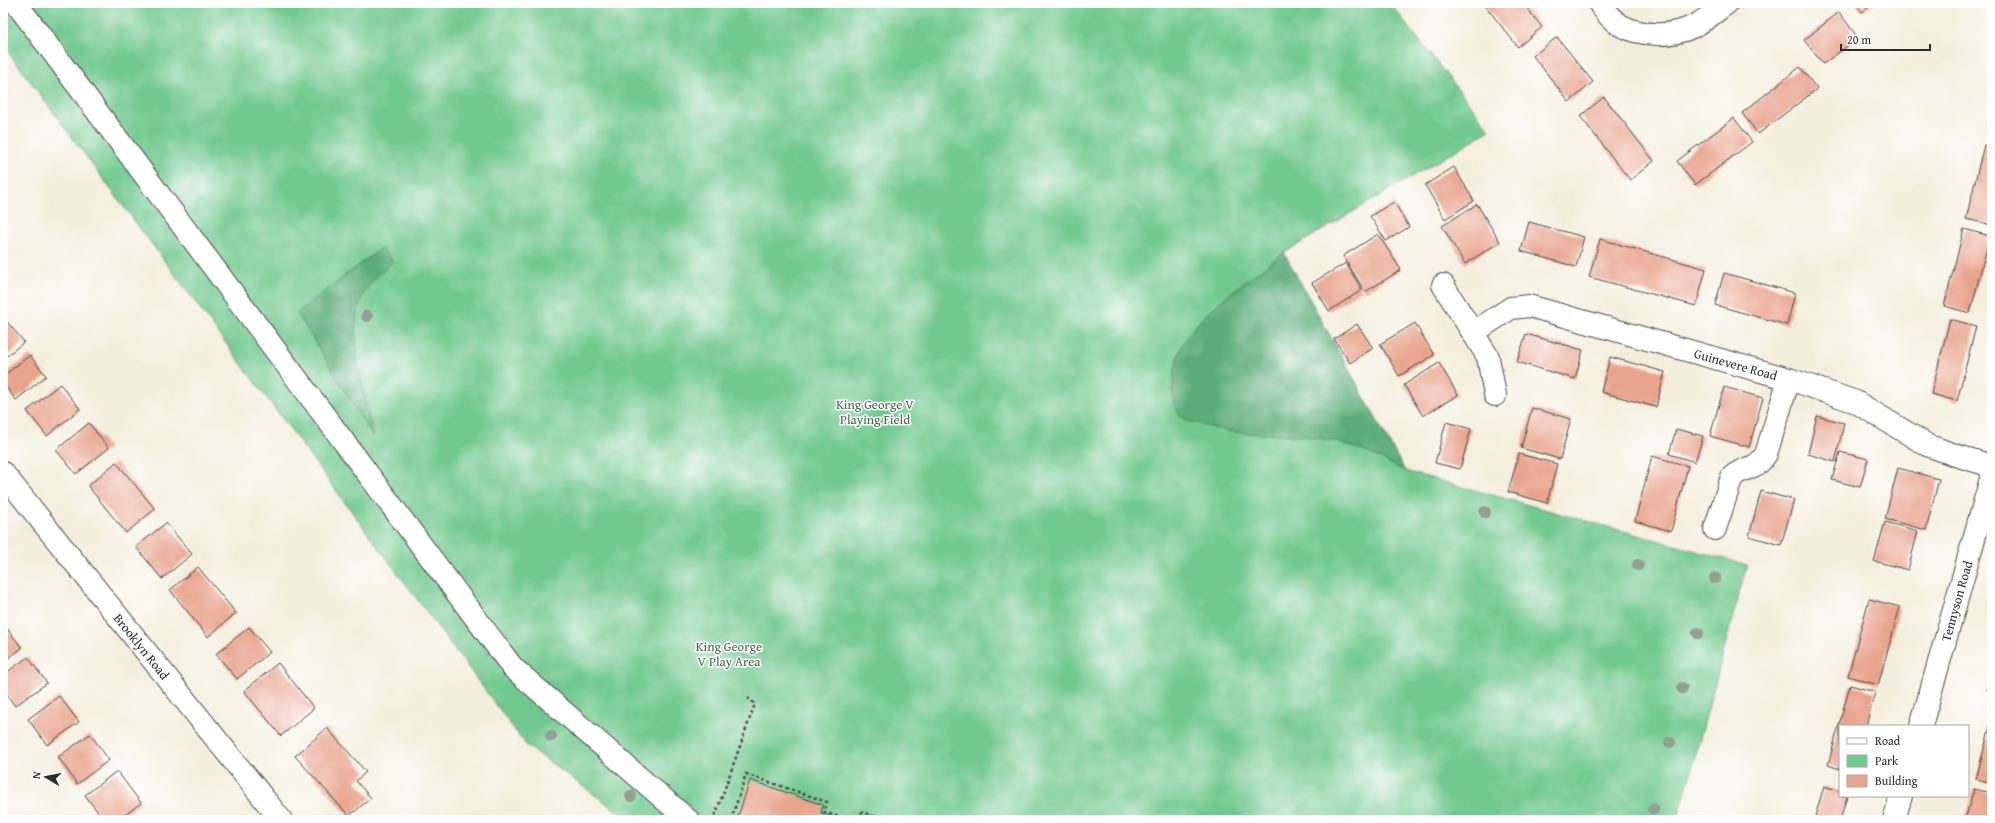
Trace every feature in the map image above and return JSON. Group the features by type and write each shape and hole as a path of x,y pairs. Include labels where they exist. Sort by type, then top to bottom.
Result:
{"street":[{"path":"16,3 513,668 688,820"},
{"path":"1599,3 1611,18 1620,25 1636,31 1666,34 1681,32 1694,26 1727,3"},
{"path":"1444,285 1488,357 1495,394"},
{"name":"Guinevere Road","path":"1474,332 1511,308 1521,305 1530,306 1789,379 1856,402 1927,445 1954,455 1992,466"},
{"path":"1715,529 1732,477 1738,471 1757,465 1766,454 1789,379"},
{"name":"Brooklyn Road","path":"3,473 281,820"},
{"name":"Tennyson Road","path":"1921,725 1992,475"},
{"path":"1894,820 1901,797"}],"path":[{"path":"713,820 755,704 748,698"},
{"path":"731,820 746,774 827,802 824,812 847,820"},
{"path":"860,820 862,812 885,820"}],"green space":[{"name":"King George V Playing Field","path":"3,3 1390,3 1490,130 1284,253 1405,471 1747,565 1678,820 629,820 526,745 3,45"},
{"path":"381,248 393,261 374,280 364,293 358,307 356,325 358,364 373,437 297,313"},
{"path":"1284,253 1405,471 1371,454 1348,445 1311,437 1226,430 1186,420 1177,411 1172,393 1175,369 1183,344 1191,332 1202,319 1243,283"}],"building":[{"path":"1483,3 1523,3 1542,27 1518,47"},
{"path":"1855,3 1875,3 1862,12"},
{"path":"1839,12 1858,38 1823,64 1804,40"},
{"path":"1557,37 1593,82 1569,102 1533,56"},
{"path":"1800,67 1817,89 1758,134 1742,113"},
{"path":"1604,97 1654,161 1630,180 1580,116"},
{"path":"1734,118 1752,142 1695,185 1677,161"},
{"path":"1984,145 1992,147 1992,225 1966,219"},
{"path":"1454,167 1474,201 1445,219 1425,185"},
{"path":"1394,202 1409,227 1386,241 1370,216"},
{"path":"1477,204 1500,242 1465,264 1442,226"},
{"path":"1529,222 1584,237 1576,267 1521,251"},
{"path":"1964,229 1990,236 1970,313 1944,306"},
{"path":"1378,234 1401,270 1365,292 1343,256"},
{"path":"1600,239 1706,269 1696,306 1589,277"},
{"path":"1346,263 1362,290 1329,311 1312,283"},
{"path":"1724,273 1795,293 1787,325 1715,305"},
{"path":"3,317 24,342 3,359"},
{"path":"1950,319 1976,326 1957,401 1931,394"},
{"path":"1415,323 1434,355 1399,376 1380,344"},
{"path":"1357,324 1373,348 1350,363 1334,339"},
{"path":"1526,334 1583,350 1575,379 1517,362"},
{"path":"30,355 46,376 16,400 3,383 3,376"},
{"path":"1610,357 1665,372 1656,407 1601,392"},
{"path":"1439,363 1458,395 1423,416 1404,385"},
{"path":"60,384 80,409 47,436 27,411"},
{"path":"1724,387 1763,398 1749,447 1710,436"},
{"path":"1532,408 1571,419 1560,459 1521,448"},
{"path":"1817,416 1844,423 1835,462 1808,454"},
{"path":"1446,422 1471,429 1460,469 1435,463"},
{"path":"89,423 109,448 76,474 56,450"},
{"path":"1676,429 1703,436 1695,462 1669,454"},
{"path":"1840,452 1868,459 1860,487 1832,480"},
{"path":"1519,454 1557,464 1547,503 1508,492"},
{"path":"1652,456 1688,466 1671,531 1635,521"},
{"path":"116,462 155,509 126,533 88,486"},
{"path":"1898,468 1939,479 1926,530 1885,519"},
{"path":"1761,491 1794,500 1781,545 1749,536"},
{"path":"1885,522 1918,531 1908,570 1874,561"},
{"path":"166,523 192,554 162,579 136,547"},
{"path":"198,567 236,613 208,637 170,590"},
{"path":"1869,599 1900,607 1878,685 1848,676"},
{"path":"3,623 22,648 3,662"},
{"path":"249,627 270,652 237,679 216,654"},
{"path":"28,657 47,683 15,706 3,689 3,675"},
{"path":"278,663 314,708 281,736 244,691"},
{"path":"1991,671 1992,672 1992,691 1987,690"},
{"path":"1850,685 1875,692 1866,725 1839,725"},
{"path":"59,696 79,722 47,745 28,719"},
{"path":"1992,719 1992,783 1976,779"},
{"path":"1839,725 1839,769 1828,765"},
{"path":"327,728 366,772 356,781 371,798 349,816 295,756"},
{"path":"90,734 109,760 77,784 58,757"},
{"path":"117,771 141,803 118,820 104,820 85,795"},
{"path":"750,780 823,805 821,813 840,820 737,820"},
{"path":"1824,786 1839,791 1839,797 1847,797 1840,820 1814,820"},
{"path":"1974,789 1992,793 1992,820 1965,820"}],"park label":[{"name":"King George V Play Area","path":"729,654"}]}
